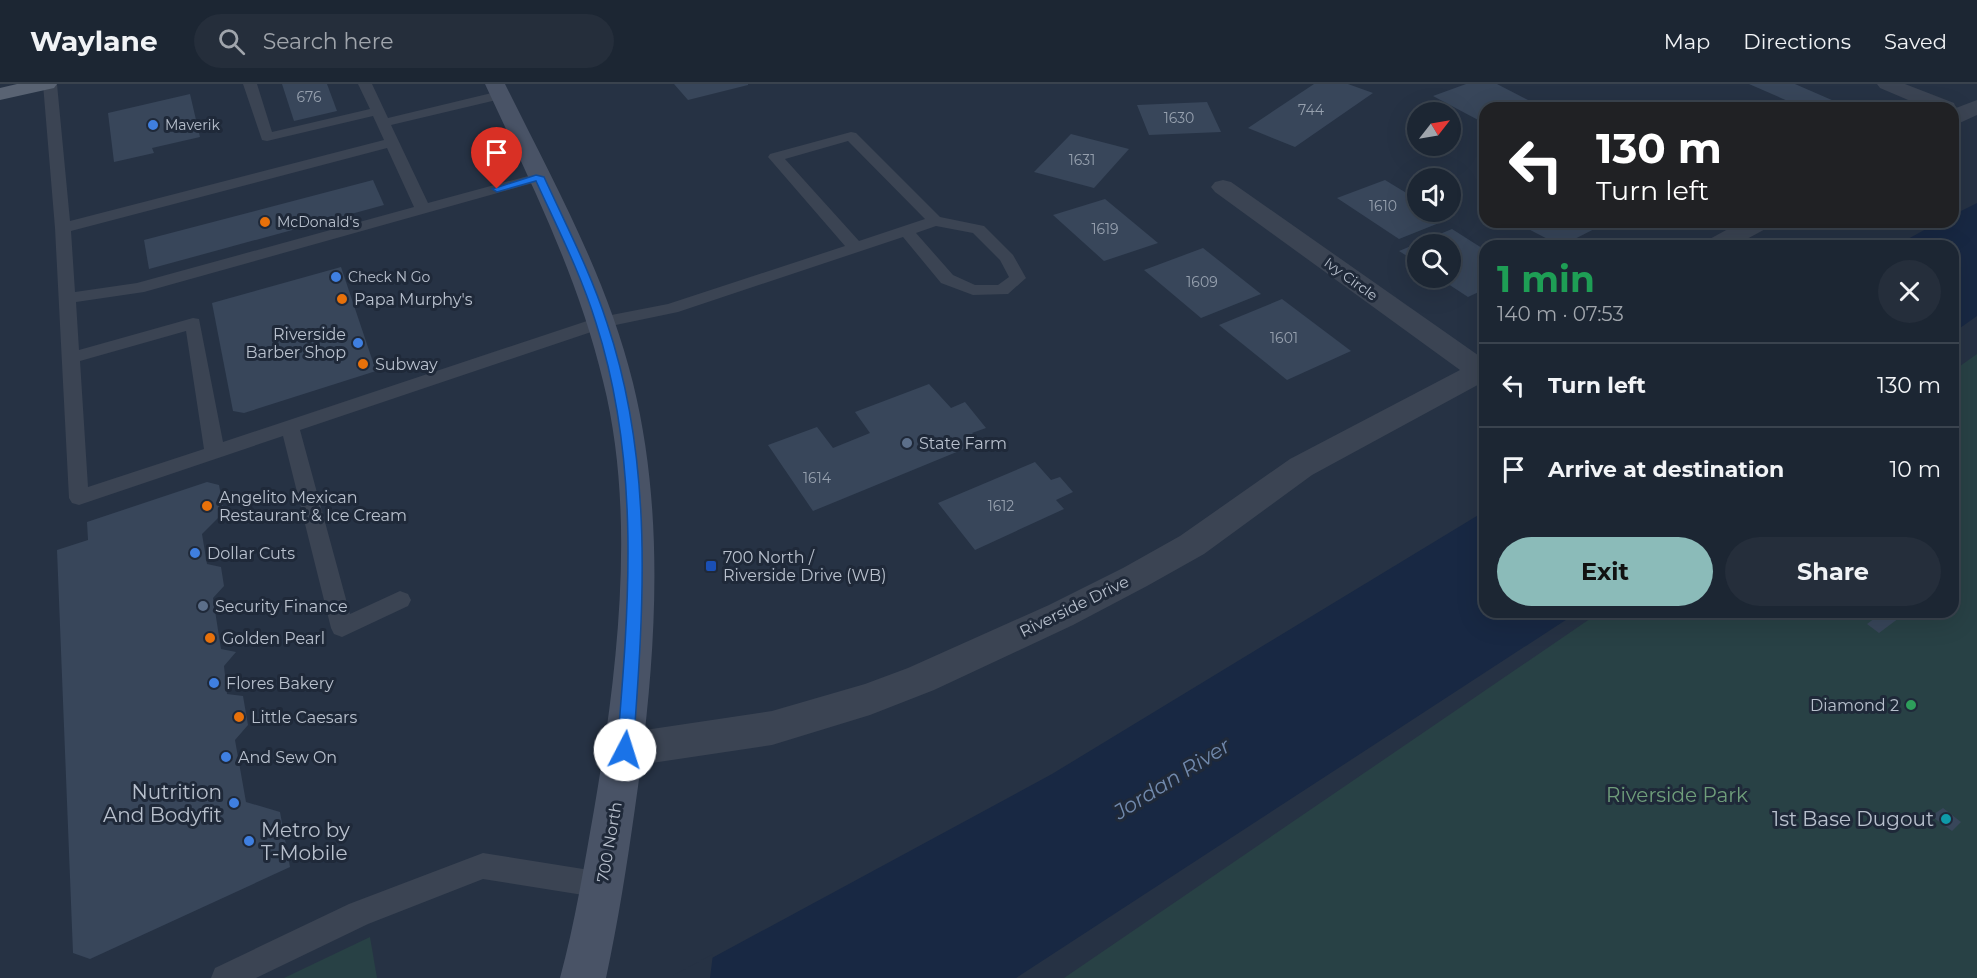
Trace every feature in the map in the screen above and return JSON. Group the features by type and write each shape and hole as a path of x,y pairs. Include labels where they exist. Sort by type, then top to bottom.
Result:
{"main road":[{"path":"0,94 49,84"},
{"name":"700 North","path":"499,87 602,322 622,404 631,454 636,564 633,650 625,750 587,963"}],"street":[{"path":"1887,84 1933,102"},
{"name":"Ivy Circle","path":"1223,187 1479,368"},
{"path":"1726,240 1749,228"},
{"name":"Riverside Drive","path":"625,750 772,728 870,699 921,679 1061,615 1135,577 1192,544 1301,467 1479,372"}],"lane":[{"path":"49,84 63,228 80,498 602,322 672,308 935,221 978,229 1007,258 1018,278 1002,290 973,290 947,279 906,231"},
{"path":"250,84 267,137 380,117 499,87"},
{"path":"365,84 423,209"},
{"path":"855,247 775,157 851,136 935,221"},
{"path":"63,228 392,142"},
{"path":"67,298 138,288 539,177"},
{"path":"71,357 193,323 215,453"},
{"path":"290,428 342,628 400,600"},
{"path":"225,978 359,914 483,866 602,885"}],"green space":[{"name":"Riverside Park","path":"1977,354 1977,978 1064,978 1591,618 1959,618 1959,367"},
{"path":"370,937 377,978 284,978"}],"water":[{"path":"1977,203 1977,316 1959,329 1959,240 1906,240 1928,228 1959,228 1959,212"},
{"name":"Jordan River","path":"1479,515 1479,618 1569,618 1016,978 675,978 1052,774"}],"pier":[{"path":"713,954 710,978 672,978 674,975"}],"building":[{"path":"282,84 327,84 337,111 294,121"},
{"path":"674,84 748,84 748,85 688,100"},
{"path":"1314,84 1348,84 1373,93 1295,147 1248,128"},
{"path":"1466,84 1497,84 1532,102 1479,102 1479,120 1461,111 1461,102 1444,102 1433,96"},
{"path":"1749,84 1795,84 1836,102 1790,102"},
{"name":"Maverik","path":"190,94 200,137 152,148 154,153 114,162 108,113"},
{"path":"1207,102 1221,132 1149,135 1137,105"},
{"path":"1071,134 1129,149 1094,188 1034,172"},
{"name":"McDonald's","path":"373,180 384,205 149,269 144,240"},
{"path":"1385,180 1407,193 1407,222 1442,222 1399,239 1337,198"},
{"path":"1105,199 1158,243 1104,261 1053,215"},
{"path":"1526,228 1596,228 1573,240 1550,240"},
{"path":"1452,229 1460,234 1440,234"},
{"path":"1461,235 1479,246 1479,292 1468,297 1454,288 1461,288"},
{"path":"1203,248 1261,294 1201,318 1144,270"},
{"path":"1407,248 1407,256 1399,251"},
{"path":"341,267 376,371 244,413 233,411 212,303"},
{"path":"1282,299 1351,351 1287,380 1219,325"},
{"path":"929,384 951,408 965,402 986,428 972,433 981,442 813,511 768,445 817,427 833,448 870,433 855,412"},
{"path":"1035,462 1051,480 1060,477 1073,492 1056,500 1064,509 975,550 938,503"},
{"path":"207,482 219,485 224,512 202,534 207,564 221,567 224,586 213,598 221,649 236,652 224,666 227,694 243,696 248,725 235,740 246,802 280,812 290,867 90,959 73,953 57,550 88,540 87,522"},
{"path":"1875,618 1899,618 1879,633 1867,624"},
{"name":"1st Base Dugout","path":"1943,808 1961,822 1952,831 1931,816"}],"place":[{"name":"Maverik","path":"153,125"},
{"name":"McDonald's","path":"265,222"},
{"name":"Check N Go","path":"336,277"},
{"name":"Papa Murphy's","path":"342,299"},
{"name":"Riverside Barber Shop","path":"358,343"},
{"name":"Subway","path":"363,364"},
{"name":"State Farm","path":"907,443"},
{"name":"Angelito Mexican Restaurant & Ice Cream","path":"207,506"},
{"name":"Dollar Cuts","path":"195,553"},
{"name":"700 North / Riverside Drive (WB)","path":"711,566"},
{"name":"Security Finance","path":"203,606"},
{"name":"Golden Pearl","path":"210,638"},
{"name":"Flores Bakery","path":"214,683"},
{"name":"Diamond 2","path":"1911,705"},
{"name":"Little Caesars","path":"239,717"},
{"name":"And Sew On","path":"226,757"},
{"name":"Nutrition And Bodyfit","path":"234,803"},
{"name":"1st Base Dugout","path":"1946,819"},
{"name":"Metro by T-Mobile","path":"249,841"}],"route":[{"path":"497,189 539,177 570,243 602,322 613,361 631,454 635,507 633,650 625,750"}]}
